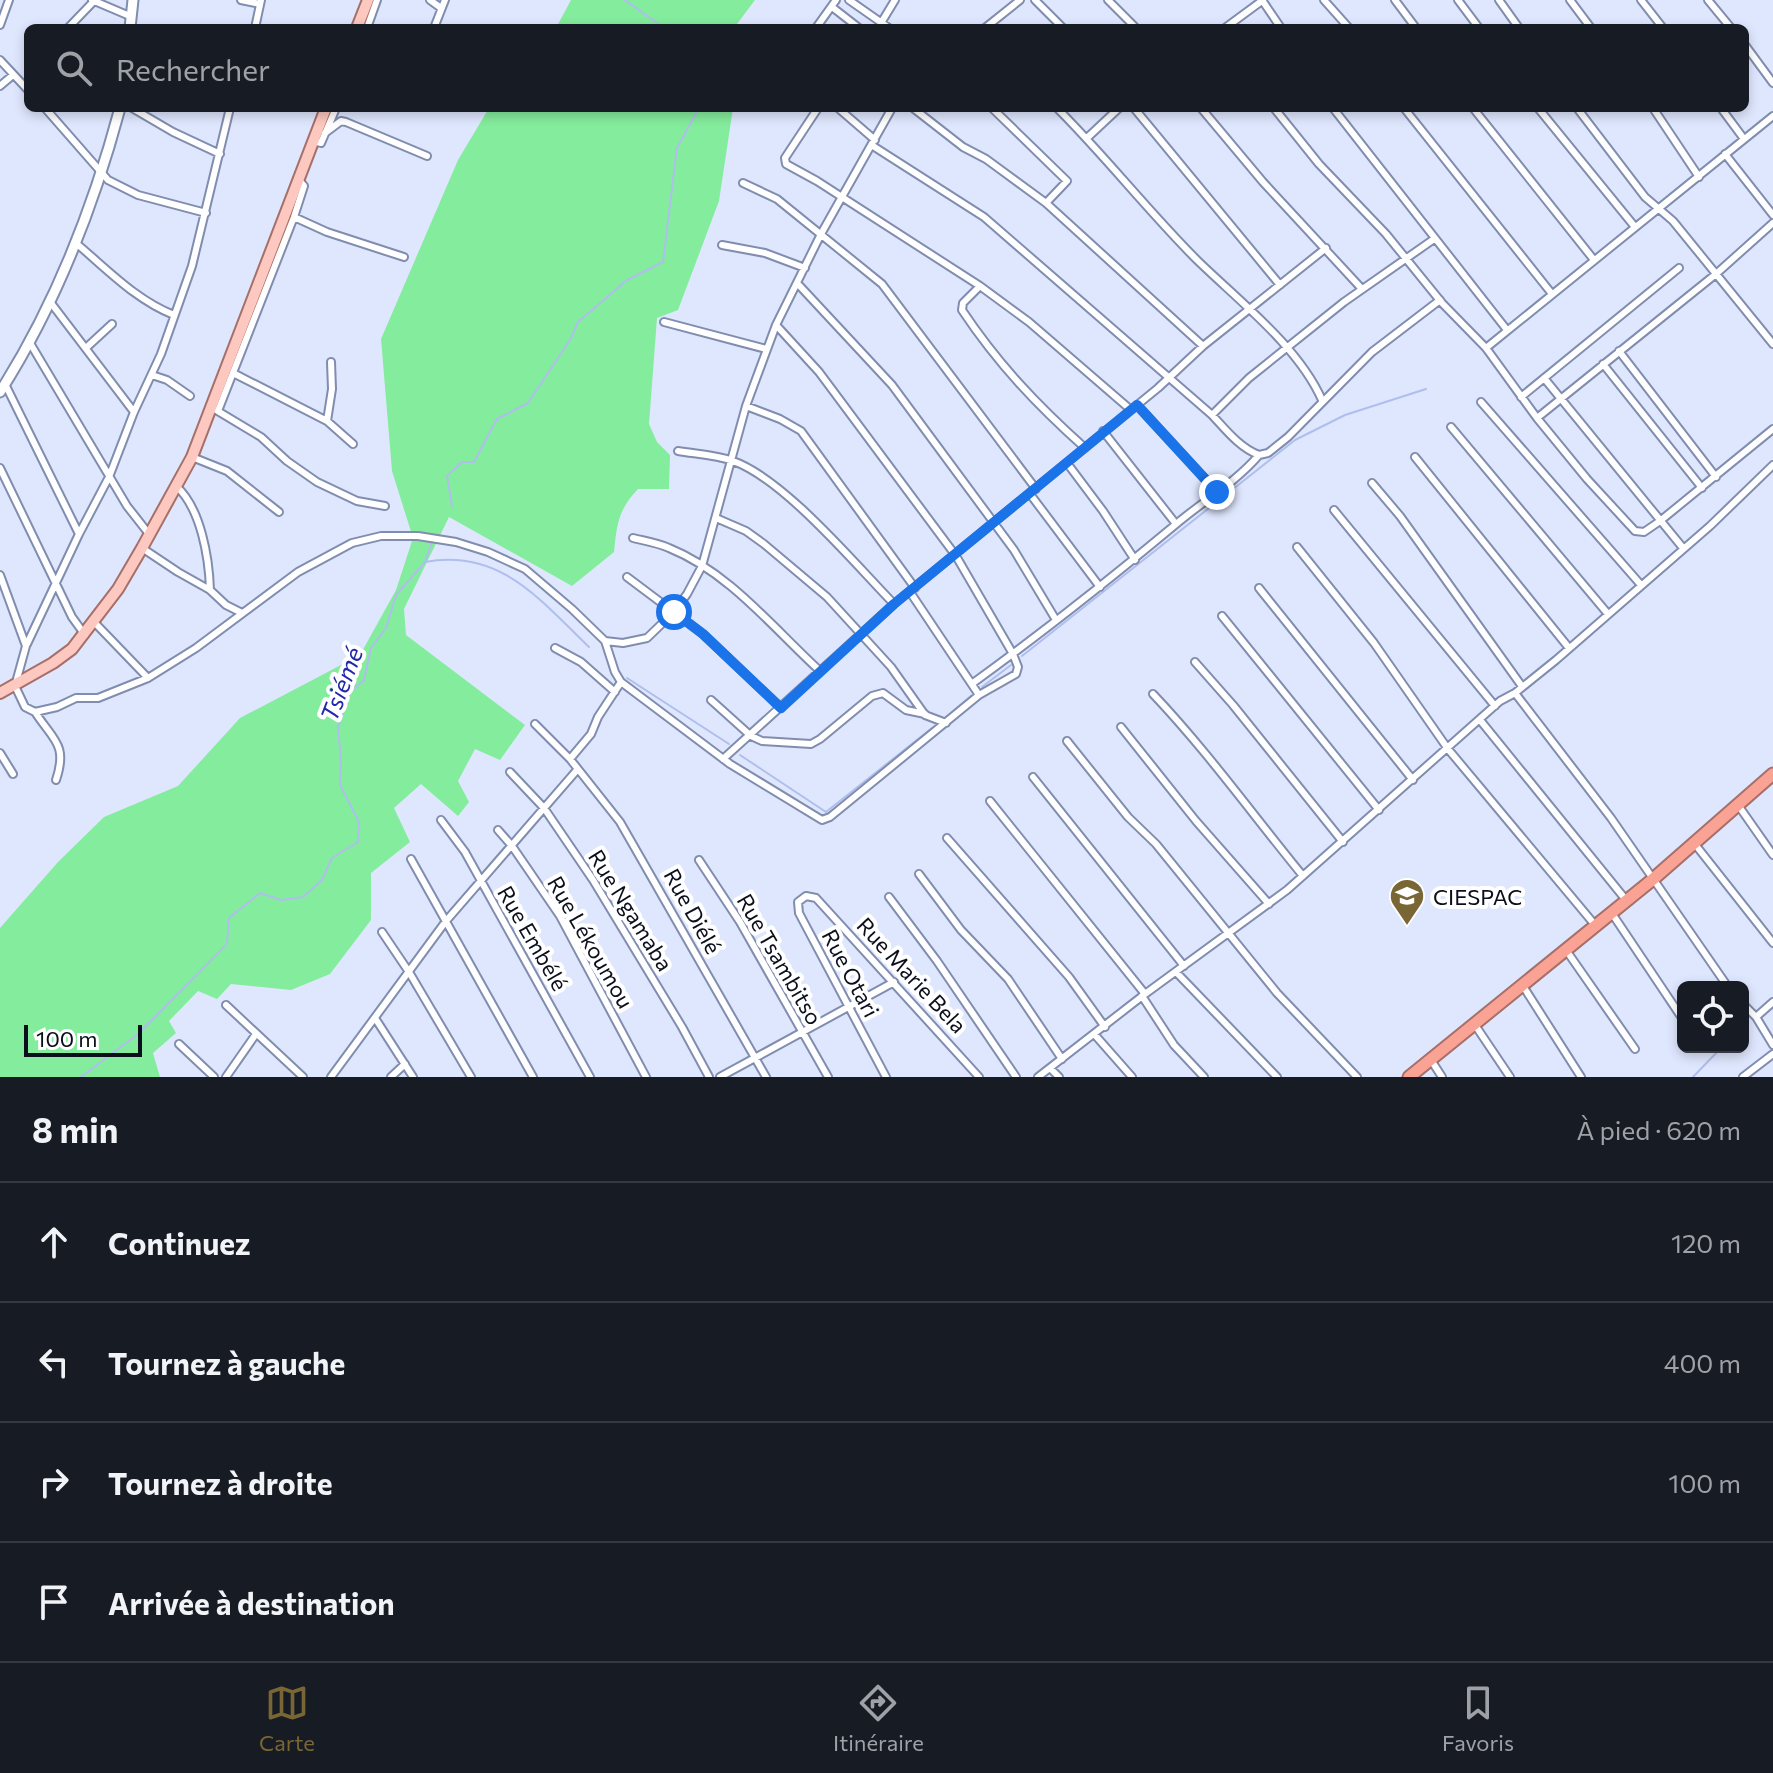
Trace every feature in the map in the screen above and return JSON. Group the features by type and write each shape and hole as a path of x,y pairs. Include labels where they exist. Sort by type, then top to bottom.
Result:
{"highway":[{"path":"1409,1077 1652,880 1773,774"}],"main road":[{"path":"359,24 368,0"},
{"path":"1,690 15,686 72,649 95,623 142,548 192,457 214,409 324,112"}],"street":[{"path":"0,25 9,0"},
{"path":"72,24 93,0 132,17"},
{"path":"131,24 133,0"},
{"path":"241,0 260,2 256,24"},
{"path":"368,24 377,0"},
{"path":"430,0 441,8"},
{"path":"435,24 445,0"},
{"path":"849,0 878,24"},
{"path":"881,24 895,0"},
{"path":"992,24 1020,0"},
{"path":"1035,0 1059,24"},
{"path":"1108,0 1132,24"},
{"path":"1230,24 1262,0 1278,24"},
{"path":"1324,0 1345,24"},
{"path":"1395,0 1413,24"},
{"path":"1458,0 1476,24"},
{"path":"1499,0 1516,24"},
{"path":"1570,0 1588,24"},
{"path":"1641,0 1660,24"},
{"path":"1708,0 1728,24"},
{"path":"819,24 834,3 855,24"},
{"path":"1749,50 1773,83"},
{"path":"0,60 24,86"},
{"path":"0,86 13,75"},
{"path":"21,83 24,80"},
{"path":"49,112 108,180 138,195 206,213"},
{"path":"79,534 2,388 51,303 77,244 119,112"},
{"path":"139,112 220,154"},
{"path":"56,780 61,766 58,742 35,712 25,707 15,686 26,646 109,477 152,375 192,266 229,112"},
{"path":"313,141 321,143 334,112"},
{"path":"815,112 784,161 980,286 1029,322 1134,407 1217,492"},
{"path":"842,112 874,143 984,217 1212,415 1232,437 1259,455 1268,453 1288,437 1372,352 1440,300"},
{"path":"605,641 623,643 647,638 674,612 687,594 702,566 746,406 776,325 821,234 890,112"},
{"path":"918,112 963,147 986,159 1046,203 1203,346"},
{"path":"996,112 1067,181 1046,203"},
{"path":"1061,112 1162,223 1288,348 1313,381 1322,400"},
{"path":"1087,138 1115,112"},
{"path":"1137,112 1280,285"},
{"path":"1204,112 1263,182 1362,289"},
{"path":"1277,112 1319,164 1407,257 1440,300 1486,348 1537,418 1635,531 1644,532 1660,521 1773,429"},
{"path":"1336,112 1507,330"},
{"path":"1407,112 1552,294"},
{"path":"1476,112 1594,260"},
{"path":"1541,112 1635,227"},
{"path":"1580,112 1645,197 1673,221 1773,344"},
{"path":"1656,112 1699,177"},
{"path":"1724,112 1744,139"},
{"path":"1486,348 1773,116"},
{"path":"325,133 338,123 346,122 427,156"},
{"path":"1725,154 1773,215"},
{"path":"299,179 304,186 294,217 233,373 214,409 268,442 287,461 317,482 357,501 385,506"},
{"path":"743,183 777,199 882,284 1100,587"},
{"path":"294,217 327,232 404,257"},
{"path":"1537,418 1716,274 1773,223"},
{"path":"1212,415 1249,378 1362,289 1434,239"},
{"path":"77,244 136,296 174,315"},
{"path":"722,245 765,253 805,268"},
{"path":"723,759 894,604 956,556 1203,346 1326,248"},
{"path":"1521,397 1679,268"},
{"path":"797,283 892,385 1014,550 1056,620"},
{"path":"980,286 963,303 962,310 1012,379 1085,448"},
{"path":"51,303 134,412"},
{"path":"664,322 766,349"},
{"path":"87,347 112,324"},
{"path":"35,712 76,698 98,698 148,678 204,642 298,572 352,543 381,536 418,536 467,545 525,569 605,641 621,682 723,759 818,818 827,820 979,695 1016,674 1018,667 956,556 819,372 776,325"},
{"path":"30,343 127,506 149,534"},
{"path":"1619,351 1716,477"},
{"path":"327,421 332,389 331,362"},
{"path":"1603,364 1702,488"},
{"path":"233,373 327,421 353,444"},
{"path":"152,375 167,380 190,396"},
{"path":"1544,378 1683,548"},
{"path":"1481,402 1641,585"},
{"path":"746,406 801,431 913,590 979,695"},
{"path":"1451,427 1608,614"},
{"path":"1103,431 1176,524"},
{"path":"678,451 731,460 770,481 894,604"},
{"path":"973,683 1135,560 1176,524 1245,472 1259,455"},
{"path":"192,457 227,471 279,512"},
{"path":"1415,457 1569,648"},
{"path":"1067,463 1135,560"},
{"path":"1038,1077 1303,876 1495,706 1515,693 1608,614 1753,487 1773,465"},
{"path":"0,468 74,621 85,635"},
{"path":"1372,483 1400,516 1521,685"},
{"path":"176,486 185,495 198,527 209,571 210,590"},
{"path":"1334,510 1495,706"},
{"path":"716,518 746,531 827,597 862,633 925,714"},
{"path":"633,538 670,548 702,566 737,593 820,671"},
{"path":"1297,547 1374,643 1448,749 1595,925"},
{"path":"142,548 242,613"},
{"path":"0,575 26,646"},
{"path":"627,577 703,634 781,708"},
{"path":"1259,588 1413,780"},
{"path":"1222,616 1379,810"},
{"path":"95,623 148,678"},
{"path":"555,648 581,662 615,692"},
{"path":"1195,662 1343,842"},
{"path":"570,759 591,734 598,717 621,682"},
{"path":"711,700 751,736 762,741 811,744 872,696 883,693 906,710 946,723"},
{"path":"1515,693 1611,818 1724,981"},
{"path":"1153,694 1192,735 1225,781 1303,876"},
{"path":"1480,720 1626,900"},
{"name":"Rue Diélé","path":"535,724 570,759 620,822 766,1077"},
{"path":"1121,727 1196,821 1269,904"},
{"path":"1067,741 1128,817 1156,844 1277,993 1357,1077"},
{"path":"0,753 13,774"},
{"path":"331,1077 446,921 577,770"},
{"name":"Rue Ngamaba","path":"510,772 544,808 641,958 709,1077"},
{"path":"1033,777 1184,966"},
{"path":"990,801 1143,995 1174,1045 1204,1077"},
{"path":"1738,805 1773,855"},
{"name":"Rue Embélé","path":"441,820 465,852 590,1077"},
{"name":"Rue Lékoumou","path":"498,830 560,916 646,1077"},
{"path":"947,838 1069,977 1105,1027"},
{"path":"1694,843 1773,943"},
{"path":"411,859 533,1077"},
{"name":"Rue Tsambitso","path":"699,860 746,933 828,1077"},
{"path":"919,874 961,930 1008,979 1062,1059"},
{"name":"Rue Otari","path":"816,898 806,896 801,899 798,902 799,913 886,1077"},
{"path":"889,897 1016,1077"},
{"name":"Rue Marie Bela","path":"816,898 979,1077"},
{"path":"1611,912 1677,1011"},
{"path":"382,932 471,1077"},
{"path":"1566,950 1635,1049"},
{"path":"1176,972 1277,1077"},
{"path":"720,1077 894,982"},
{"path":"1523,986 1581,1077"},
{"path":"1756,1017 1773,1002"},
{"path":"226,1005 303,1077"},
{"path":"1749,1010 1773,1045"},
{"path":"375,1018 413,1077"},
{"path":"1475,1025 1510,1077"},
{"path":"226,1077 256,1034"},
{"path":"1095,1035 1132,1077"},
{"path":"179,1044 214,1077"},
{"path":"1743,1077 1773,1054"},
{"path":"1431,1060 1442,1077"},
{"path":"391,1077 405,1064"},
{"path":"1050,1068 1059,1077"}],"green space":[{"path":"571,0 755,0 737,24 558,24"},
{"path":"487,112 732,112 719,201 678,310 657,318 649,424 657,442 670,455 669,489 638,489 620,518 614,552 572,586 449,517 404,609 406,635 525,725 500,760 475,749 458,781 469,802 458,816 421,784 394,808 410,842 371,873 371,920 330,974 291,990 231,984 217,999 198,991 169,1021 176,1033 153,1053 160,1077 0,1077 0,928 58,862 104,817 178,786 240,718 360,655 396,590 413,538 392,471 381,339 458,160"}],"waterway":[{"name":"Tsiémé","path":"625,0 658,24"},
{"name":"Tsiémé","path":"452,506 447,476 462,462 474,462 497,419 528,403 570,340 578,322 627,280 663,262 677,148 697,112"},
{"path":"1022,656 1295,440 1345,415 1426,389"},
{"name":"Tsiémé","path":"81,1077 138,1034 227,944 229,918 260,893 281,900 303,897 322,880 332,858 358,842 359,822 340,785 338,727 351,691 364,680 371,648 386,628 396,595 425,562 431,545"},
{"path":"425,562 452,560 497,570 535,596 589,647"},
{"path":"982,687 1011,665"},
{"path":"627,678 729,744"},
{"path":"944,719 972,695"},
{"path":"740,755 826,812 932,728"},
{"path":"1693,1077 1716,1053"}],"place":[{"name":"CIESPAC","path":"1407,927"}],"route":[{"path":"674,612 703,634 781,708 894,604 1137,405 1217,492"}]}
